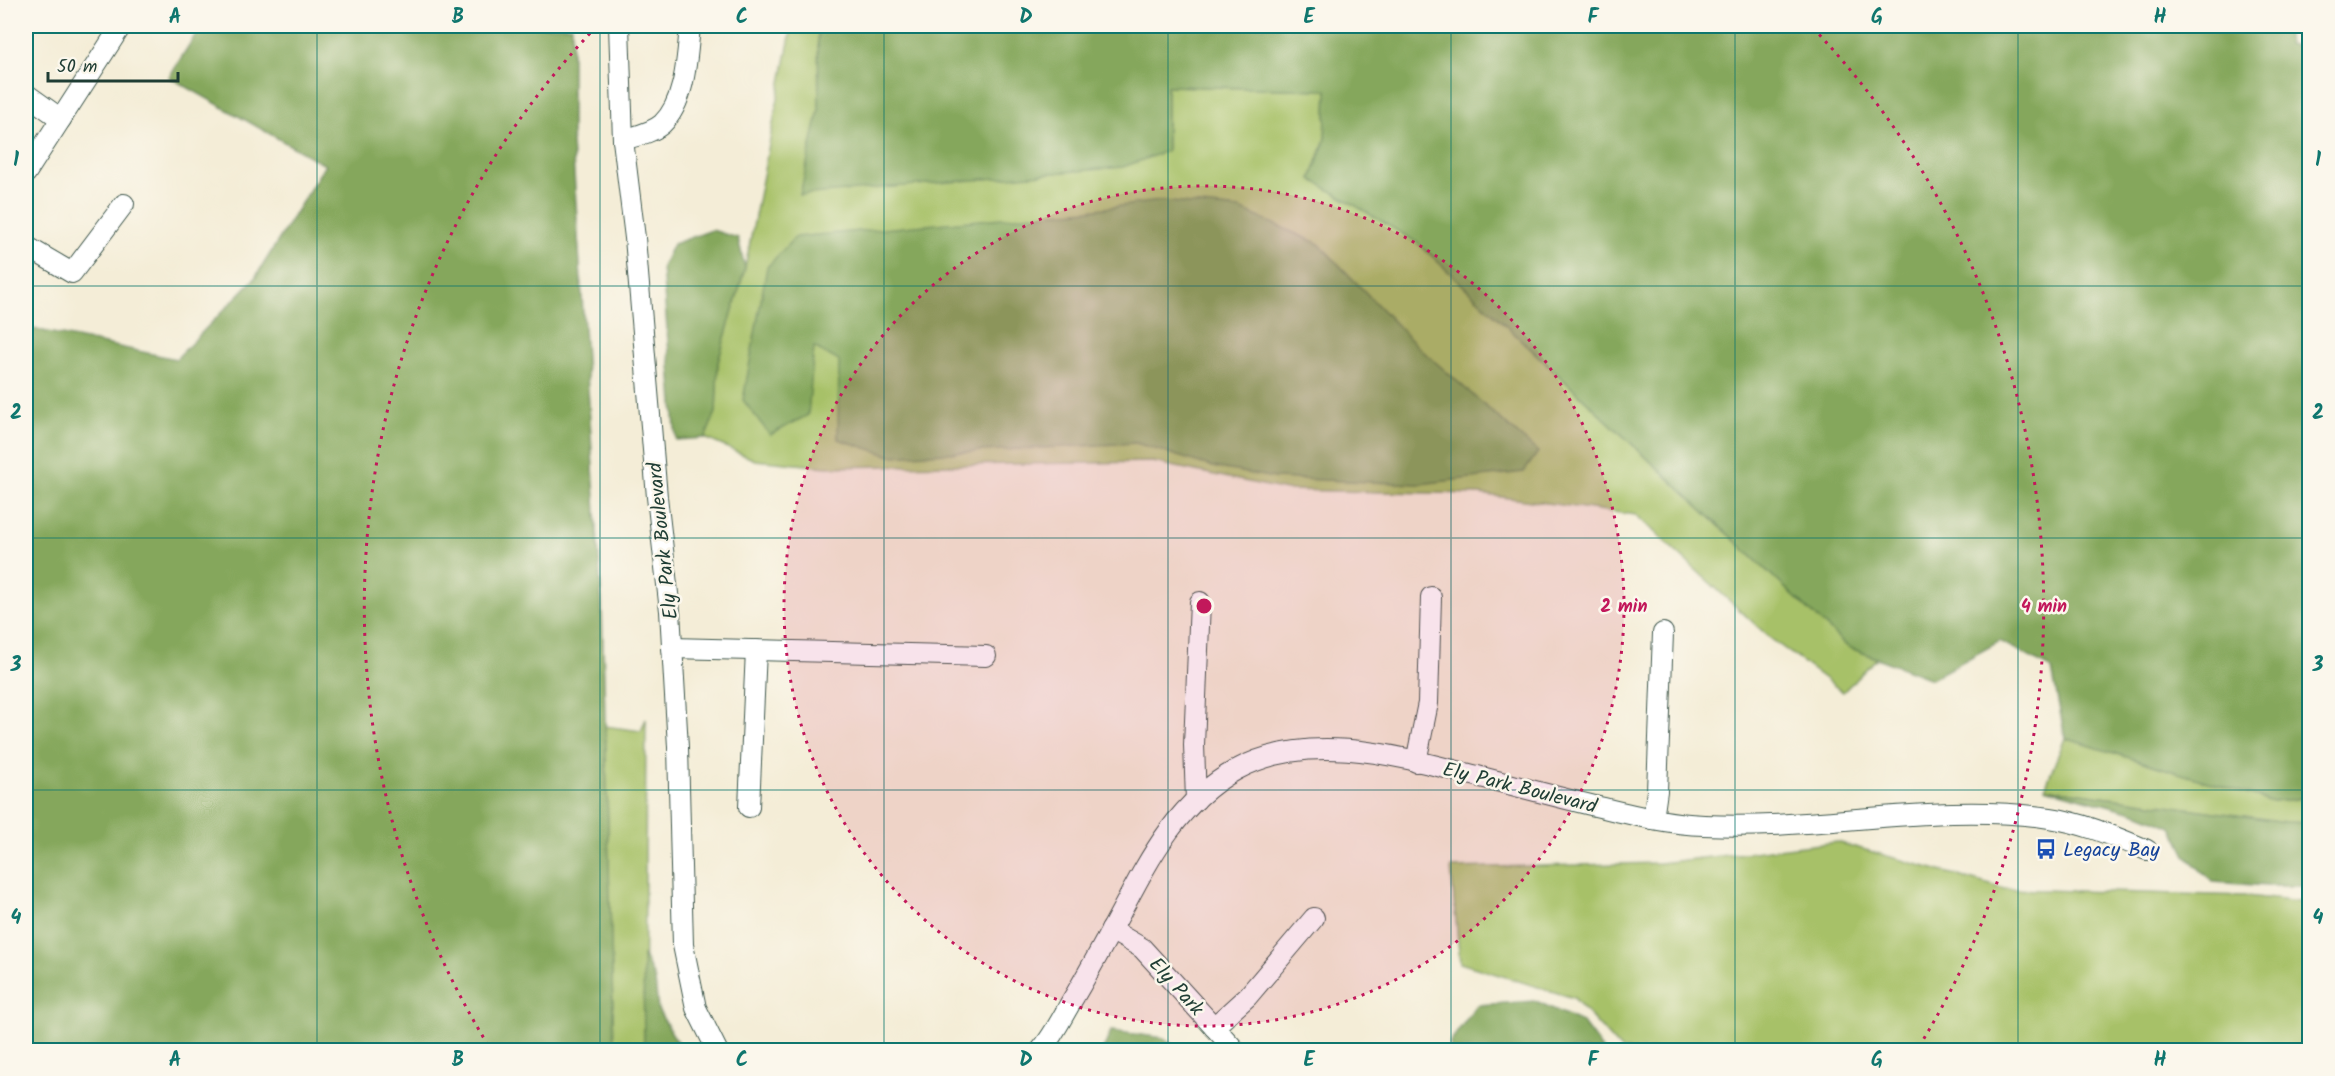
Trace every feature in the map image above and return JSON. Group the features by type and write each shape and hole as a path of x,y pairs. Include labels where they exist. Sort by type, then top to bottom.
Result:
{"street":[{"path":"26,173 121,26"},
{"name":"Ely Park Boulevard","path":"619,26 623,140 635,238 672,648 678,747 683,945 696,1008 717,1050"},
{"path":"623,140 648,132 662,123 674,105 684,82 690,26"},
{"path":"26,94 61,119"},
{"path":"26,246 72,273 124,204"},
{"path":"1416,762 1428,703 1431,597"},
{"path":"1196,800 1194,745 1200,602"},
{"path":"1653,819 1657,791 1663,633"},
{"path":"672,648 986,656"},
{"path":"749,807 756,650"},
{"name":"Ely Park Boulevard","path":"1041,1050 1079,989 1153,851 1179,816 1214,784 1236,770 1258,760 1303,750 1351,749 1416,762 1653,819 1704,825 1797,824 1982,812 2052,818 2098,829 2147,850"},
{"path":"1214,1027 1248,996 1314,918"},
{"name":"Ely Park","path":"1111,930 1142,948 1235,1050"}],"green space":[{"path":"201,26 572,26 572,142 602,605 614,1050 26,1050 26,342 34,329 176,359 255,278 325,165 169,77"},
{"path":"792,26 818,26 819,110 801,195 1167,150 1167,86 1327,90 1325,140 1311,179 1418,243 1848,647 1877,658 1843,692 1770,638 1636,515 1479,494 1286,490 1153,462 827,467 755,460 705,438 716,412 718,362 745,268"},
{"path":"818,26 2286,26 2288,44 2310,48 2309,797 2273,802 2065,738 2052,669 2000,641 1931,679 1848,647 1418,243 1311,179 1325,140 1327,90 1167,86 1167,151 1123,167 800,195 819,110"},
{"path":"1161,201 1240,209 1319,244 1417,346 1538,452 1524,472 1419,484 1275,478 1213,467 1136,443 891,456 838,439 839,361 814,347 808,415 770,435 743,400 767,267 795,237 1088,210"},
{"path":"712,230 738,238 745,268 718,362 716,412 705,438 676,440 662,267 673,244"},
{"path":"646,719 644,1050 614,1050 605,726 641,731"},
{"path":"2065,738 2273,802 2309,797 2309,823 2286,822 2045,788"},
{"path":"2045,788 2286,822 2309,823 2309,886 2213,882 2187,857 2172,827 2140,814"},
{"path":"1837,842 2005,889 2247,896 2309,903 2309,1050 1621,1050 1574,998 1460,963 1451,868 1660,863"},
{"path":"643,954 655,980 658,1010 682,1050 644,1050"},
{"path":"1536,1001 1582,1022 1603,1050 1451,1050 1450,1042 1477,1005"},
{"path":"1111,1031 1164,1038 1179,1050 1103,1050"}],"place":[{"name":"Legacy Bay","path":"2046,849"}]}
